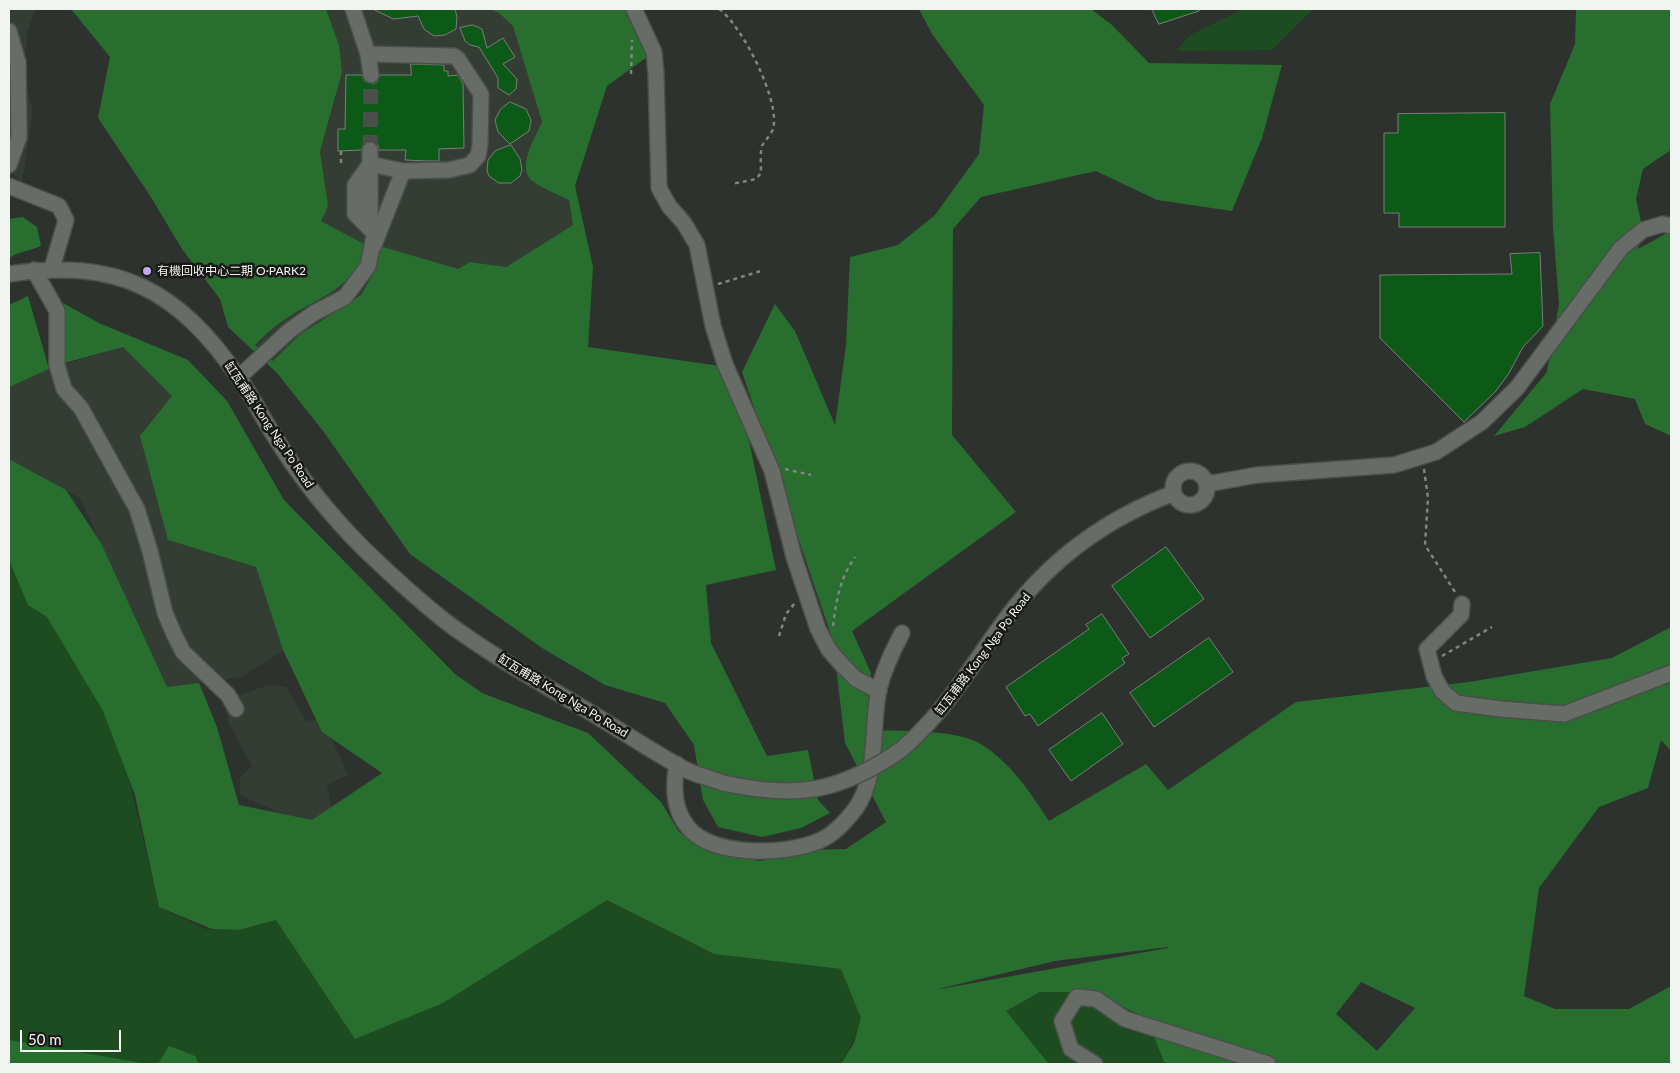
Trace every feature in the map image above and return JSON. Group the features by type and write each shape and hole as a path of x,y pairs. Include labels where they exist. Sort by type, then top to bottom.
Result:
{"street":[{"path":"353,9 368,54 371,75"},
{"path":"634,9 654,52 659,188 669,206 684,223 697,245 713,326 725,364 772,471 794,557 818,629 829,650 856,679 879,691"},
{"path":"9,31 18,62 19,137 9,165"},
{"path":"368,54 454,56 458,59 481,94 480,145 478,156 470,165 449,170 403,171 370,157 370,222 373,239"},
{"path":"239,377 289,331 314,313 345,296 368,266 373,239 403,171"},
{"path":"9,186 59,206 66,220 52,268"},
{"path":"1207,484 1257,475 1336,471 1394,465 1422,458 1436,452 1482,422 1517,388 1621,248 1643,230 1663,224 1671,226"},
{"name":"缸瓦甫路 Kong Nga Po Road","path":"9,274 52,268 112,275 157,293 184,314 239,377 276,439 311,488 365,550 452,626 504,661 676,764 723,783 758,790 791,792 811,790 855,778 902,749 941,711 1008,617 1054,565 1105,525 1140,506 1174,493"},
{"path":"34,270 57,311 57,366 64,389 80,408 137,509 150,551 165,613 174,634 183,652 228,695 236,709"},
{"path":"1184,472 1200,473 1207,484 1205,497 1197,504 1182,503 1174,493 1175,479 1184,472"},
{"path":"1462,604 1461,615 1426,649 1434,676 1442,691 1456,703 1564,714 1671,673"},
{"path":"676,764 674,790 678,808 687,826 697,836 719,845 765,853 792,849 821,840 839,827 862,798 869,771 879,691 885,668 902,633"},
{"path":"1095,1064 1071,1049 1062,1021 1077,997 1096,999 1125,1019 1268,1064"}],"path":[{"path":"718,9 728,15 757,63 770,91 772,112 773,129 762,147 761,173 756,179 732,184"},
{"path":"631,33 631,74"},
{"path":"341,151 341,164"},
{"path":"721,284 761,271"},
{"path":"1422,458 1428,498 1426,545 1462,604"},
{"path":"793,471 811,475"},
{"path":"829,650 837,598 845,571 855,557"},
{"path":"779,636 790,608 794,603 808,597"},
{"path":"1430,663 1492,627"}],"shaded area":[{"path":"9,9 36,9 28,29 23,74 33,111 22,183 9,169"},
{"path":"326,9 490,9 499,13 513,26 542,122 528,153 530,179 569,200 573,225 506,267 470,262 458,270 380,246 376,269 361,295 299,335 273,361 255,345 284,320 349,281 365,245 321,221 320,152 336,96 339,45"},
{"path":"123,347 172,396 168,540 256,567 283,650 242,677 167,687 80,498 9,459 9,385 39,372"},
{"path":"268,685 286,687 306,721 317,720 322,732 332,739 348,775 327,785 334,821 281,835 272,809 240,795 240,777 252,766 228,722 223,698 241,695"}],"green space":[{"path":"71,9 326,9 339,45 342,72 320,152 328,206 321,221 366,245 361,260 344,282 322,298 284,320 255,345 273,361 299,335 361,295 376,269 380,246 458,269 470,262 506,267 573,225 569,200 538,185 530,179 527,173 526,166 529,150 542,122 513,26 499,13 490,9 631,9 654,52 607,86 575,186 593,267 588,347 720,366 747,431 776,570 706,585 711,643 767,756 808,750 818,800 830,813 801,828 762,837 718,827 703,800 694,745 665,703 605,685 542,648 410,554 323,431 277,373 228,327 220,299 182,249 149,194 98,118 110,57"},
{"path":"919,9 1091,9 1112,25 1149,63 1282,65 1262,138 1232,211 1157,200 1096,171 981,197 953,229 952,435 1016,512 852,631 871,673 866,730 942,733 971,739 992,752 1011,769 1049,821 1146,764 1168,790 1296,702 1469,682 1612,658 1671,627 1671,751 1661,740 1648,788 1599,807 1539,888 1524,996 1555,1009 1629,1009 1671,986 1671,1064 1170,1064 1164,1062 1147,1018 1090,992 1040,992 1006,1011 1049,1064 841,1064 854,1043 861,1018 841,969 714,954 607,900 443,1003 355,1039 276,920 239,930 212,929 159,907 135,795 103,711 47,617 28,605 9,560 9,459 66,490 101,543 167,687 199,683 217,727 239,805 312,820 382,773 322,732 283,650 256,567 168,540 140,436 172,396 123,347 57,365 63,303 99,323 188,360 227,401 284,500 455,674 482,693 588,733 661,802 679,832 714,852 760,861 812,850 846,849 886,822 845,743 833,641 742,372 775,304 795,331 835,425 846,345 850,257 898,245 935,215 979,154 984,105 932,34","holes":["1168,948 934,990 1055,961","1361,982 1415,1008 1377,1051 1336,1014"]},
{"path":"1243,9 1313,9 1272,50 1176,51 1190,35"},
{"path":"1576,9 1671,9 1671,150 1643,169 1636,199 1643,230 1638,249 1669,232 1671,233 1671,436 1645,424 1635,399 1583,389 1525,427 1494,436 1547,372 1559,304 1553,227 1550,104 1575,44"},
{"path":"23,217 37,227 41,246 9,258 9,219"},
{"path":"28,296 49,369 9,387 9,305"},
{"path":"9,541 28,605 47,617 97,689 128,775 159,907 205,929 239,930 276,920 607,900 714,954 841,969 865,1014 843,1064 199,1064 197,1061 144,1064 9,1044"},
{"path":"1040,992 1090,992 1148,1018 1176,1064 1049,1064 1005,1010"},
{"path":"9,1040 148,1064 9,1064"},
{"path":"169,1046 195,1056 199,1064 158,1064"}],"building":[{"path":"373,9 455,9 457,17 456,29 445,35 434,36 424,29 418,16 394,19"},
{"path":"1152,9 1199,9 1199,11 1159,24"},
{"path":"473,25 482,29 487,48 503,38 515,57 503,64 517,79 516,89 509,95 498,88 498,78 479,47 470,45 465,41 460,28"},
{"path":"411,64 444,65 444,71 448,71 448,76 458,75 463,84 464,148 439,149 439,161 405,160 406,150 379,150 378,145 370,141 365,142 361,150 338,151 338,129 345,129 346,75 362,75 364,81 373,84 377,82 380,75 411,75"},
{"path":"510,102 526,109 531,120 529,131 510,144 498,132 495,120 500,110"},
{"path":"1505,113 1505,227 1399,227 1399,213 1384,213 1384,133 1398,133 1398,114"},
{"path":"511,145 520,159 522,170 520,176 511,183 499,183 489,176 487,171 488,160 495,151"},
{"path":"1540,253 1543,326 1523,347 1509,373 1496,391 1464,422 1380,338 1380,275 1512,274 1510,254"},
{"path":"1166,547 1204,599 1150,638 1112,586"},
{"path":"1102,614 1129,654 1122,658 1125,663 1038,726 1030,714 1025,716 1006,687 1089,629 1086,625"},
{"path":"1209,638 1233,672 1154,727 1130,693"},
{"path":"1102,713 1123,744 1071,781 1049,750"}],"tunnel":[{"path":"370,150 371,75"}],"place":[{"name":"有機回收中心二期 O·PARK2","path":"147,271"}]}
